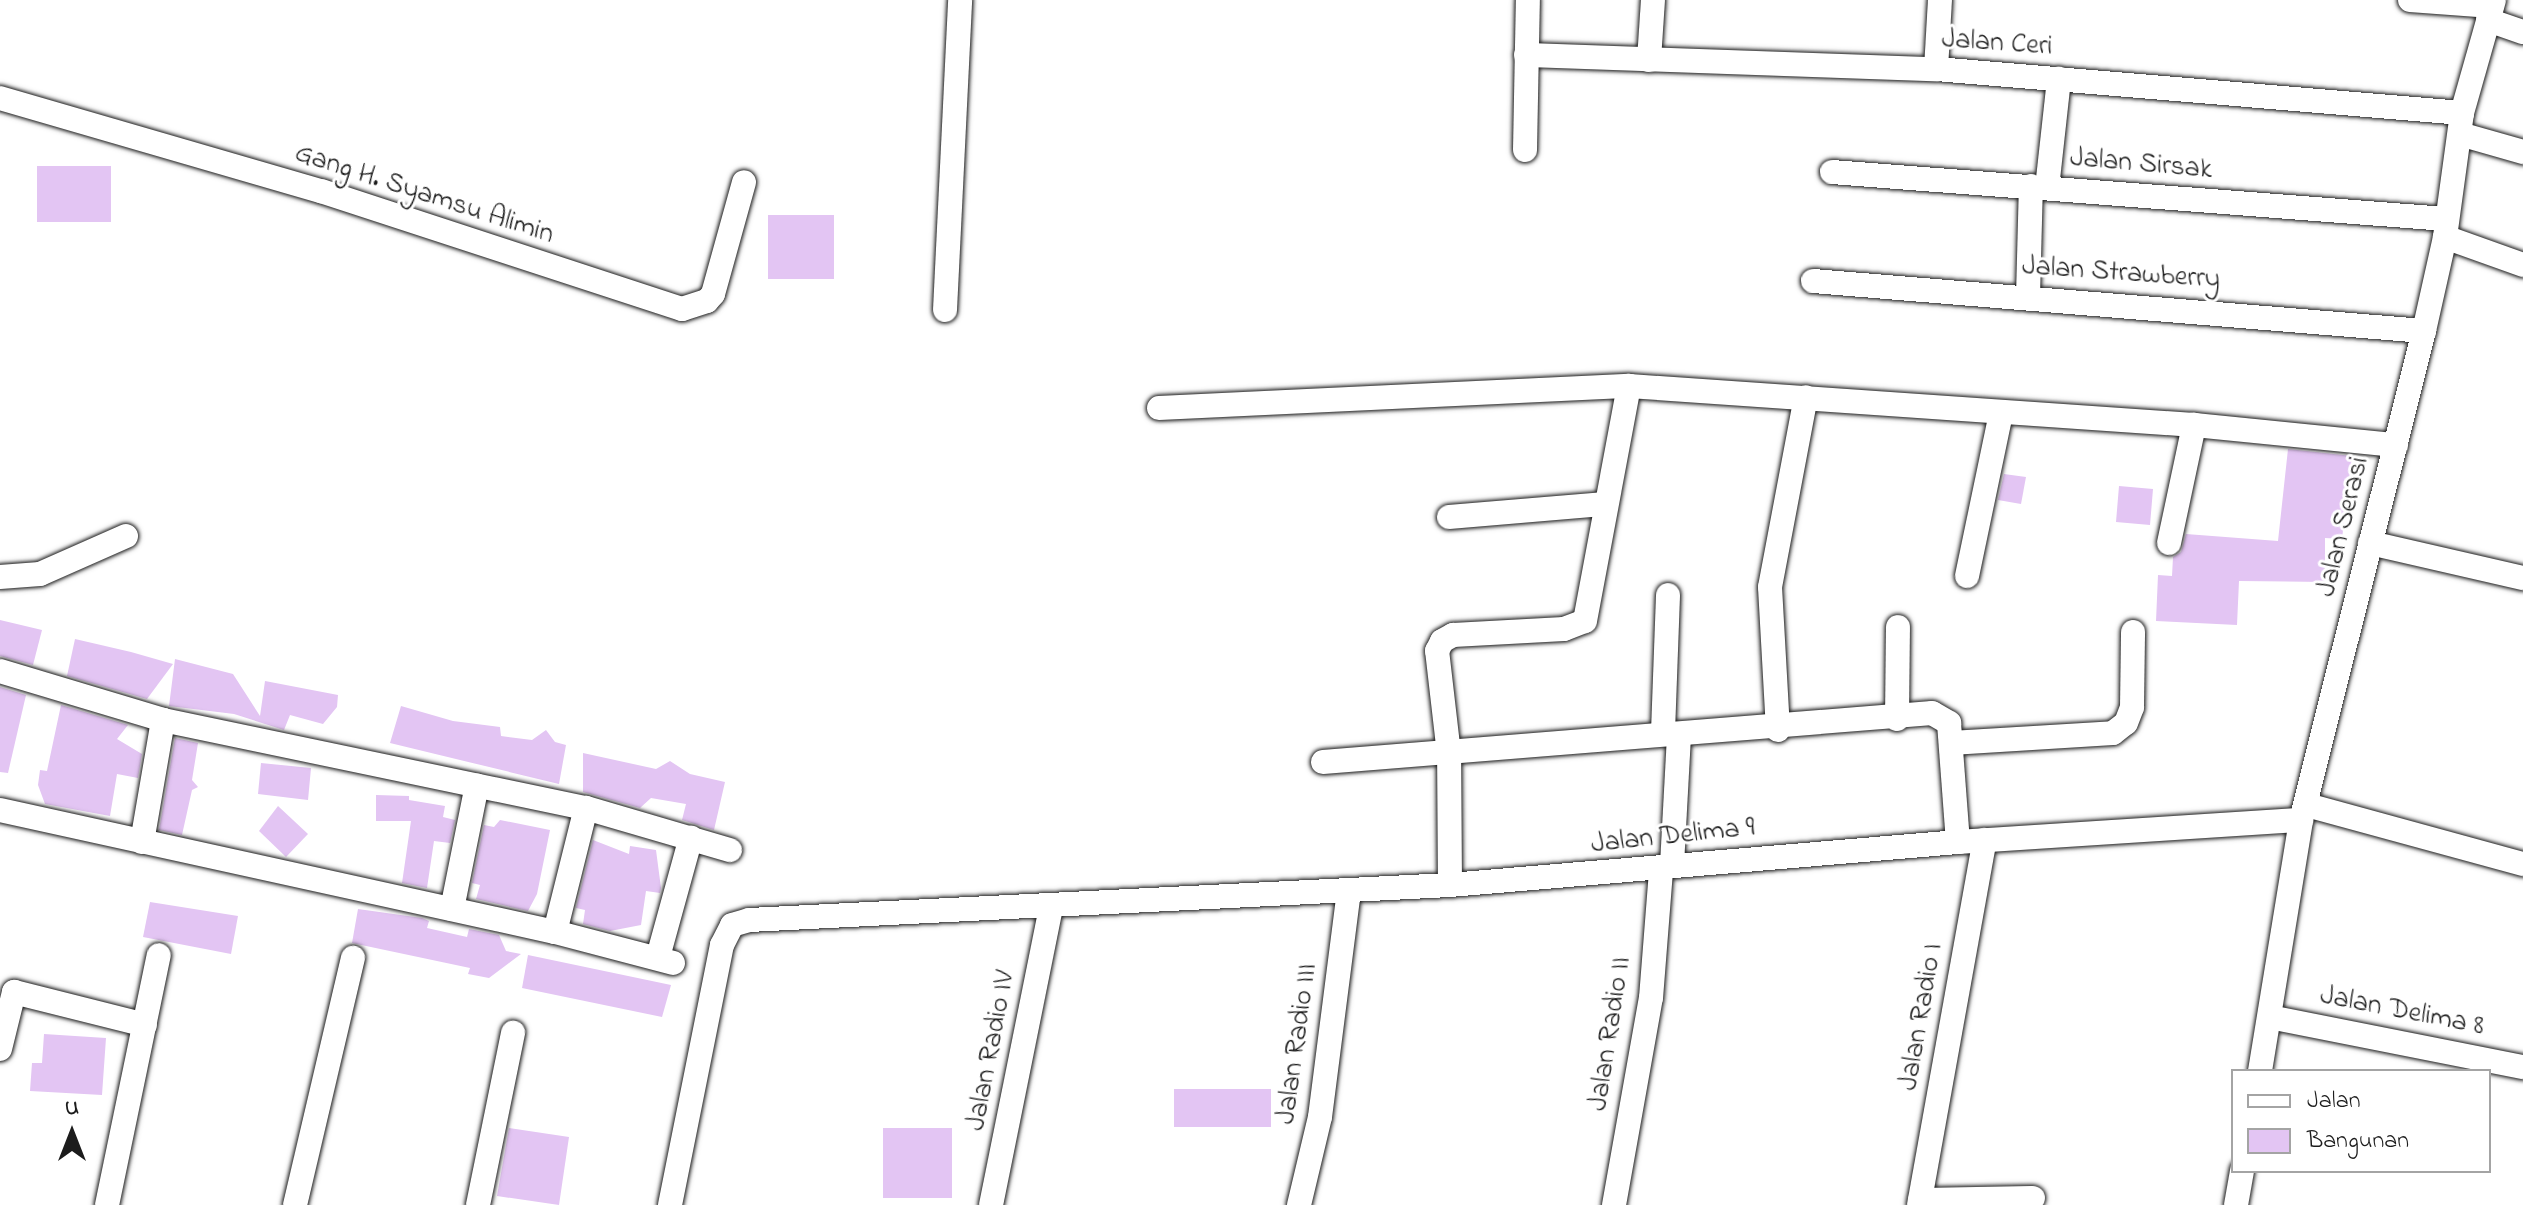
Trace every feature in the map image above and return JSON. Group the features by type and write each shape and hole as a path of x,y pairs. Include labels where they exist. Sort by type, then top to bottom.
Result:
{"street":[{"path":"945,310 960,0"},
{"path":"1525,150 1528,0"},
{"path":"1649,60 1653,0"},
{"path":"1936,69 1940,0"},
{"path":"2410,0 2491,9 2523,32"},
{"name":"Jalan Serasi","path":"2260,1069 2304,813 2424,331 2445,228 2461,123 2491,9"},
{"name":"Jalan Ceri","path":"1526,55 1936,69 2059,79 2461,123 2523,152"},
{"path":"2028,297 2039,187 2059,79"},
{"name":"Gang H. Syamsu Alimin","path":"0,98 321,191 682,309 713,294 744,182"},
{"name":"Jalan Sirsak","path":"1832,172 2039,187 2445,228 2523,265"},
{"name":"Jalan Strawberry","path":"1813,281 2424,331"},
{"path":"1159,408 1629,386 2194,425 2396,445"},
{"path":"1450,885 1449,754 1437,651 1442,641 1453,635 1564,629 1585,621 1629,386"},
{"path":"1778,730 1770,587 1806,397"},
{"path":"1967,576 2001,413"},
{"path":"2169,543 2194,425"},
{"path":"1449,517 1605,504"},
{"path":"0,577 40,574 126,536"},
{"path":"2370,543 2523,578"},
{"name":"Jalan Radio II","path":"1614,1205 1651,998 1667,868 1671,733 1668,595"},
{"path":"1897,719 1898,627"},
{"path":"1951,743 2113,733 2126,723 2132,707 2133,632"},
{"path":"0,671 163,720 586,808 730,850"},
{"path":"1323,762 1449,754 1671,733 1778,730 1942,716 1949,723 1958,842"},
{"path":"142,842 163,720"},
{"path":"452,909 477,785"},
{"path":"555,932 586,808"},
{"path":"0,810 555,932 666,960 691,837"},
{"name":"Jalan Delima 9","path":"670,1205 722,945 732,925 749,920 1051,908 1450,885 2304,813 2523,864"},
{"name":"Jalan Radio I","path":"1920,1202 1985,840"},
{"name":"Jalan Radio III","path":"1299,1205 1320,1117 1349,891"},
{"name":"Jalan Radio IV","path":"991,1205 1051,908"},
{"path":"107,1205 159,955"},
{"path":"295,1205 353,958"},
{"path":"0,1049 7,992 145,1025"},
{"name":"Jalan Delima 8","path":"2270,1017 2523,1067"},
{"path":"478,1205 513,1033"},
{"path":"2236,1205 2242,1173"},
{"path":"1920,1202 2033,1198"}],"building":[{"path":"37,166 111,166 111,222 37,222"},
{"path":"768,215 834,215 834,279 768,279"},
{"path":"2288,449 2352,456 2342,539 2325,538 2325,582 2239,581 2237,625 2156,621 2158,575 2172,576 2173,557 2181,552 2186,534 2278,541"},
{"path":"2004,474 2026,477 2021,504 1998,500"},
{"path":"2119,486 2153,489 2150,525 2116,522"},
{"path":"0,620 42,630 33,665 0,656"},
{"path":"75,639 173,664 147,699 67,676"},
{"path":"175,659 233,674 260,716 265,681 338,695 337,707 323,724 290,715 284,730 234,714 169,706"},
{"path":"0,687 26,695 8,773 0,772"},
{"path":"61,705 128,725 117,739 142,754 138,778 117,774 110,816 45,804 38,785 40,770 47,771"},
{"path":"401,706 453,721 500,727 501,736 532,740 546,730 555,742 566,745 559,784 390,743"},
{"path":"175,738 198,743 192,780 198,787 192,790 182,835 159,830"},
{"path":"583,753 656,769 670,761 690,774 725,782 714,830 682,820 686,804 651,798 640,808 583,792"},
{"path":"261,763 311,768 308,800 258,794"},
{"path":"376,795 409,796 409,800 445,806 443,817 455,820 450,843 434,841 427,888 402,883 411,821 376,821"},
{"path":"278,806 308,834 286,857 259,831"},
{"path":"500,820 550,830 537,894 528,911 476,899 480,885 472,883 484,825 494,827"},
{"path":"593,840 629,854 630,846 656,850 660,893 646,891 641,925 610,931 583,924 585,910 576,908"},
{"path":"150,902 238,916 231,954 143,937"},
{"path":"358,909 422,918 429,921 427,928 467,937 469,929 499,935 506,951 521,954 489,978 468,974 470,968 352,943"},
{"path":"528,955 671,985 662,1017 522,988"},
{"path":"44,1034 106,1038 102,1095 30,1091 32,1063 42,1063"},
{"path":"1174,1089 1271,1089 1271,1127 1174,1127"},
{"path":"509,1128 569,1137 559,1205 497,1196"},
{"path":"883,1128 952,1128 952,1198 883,1198"}]}
